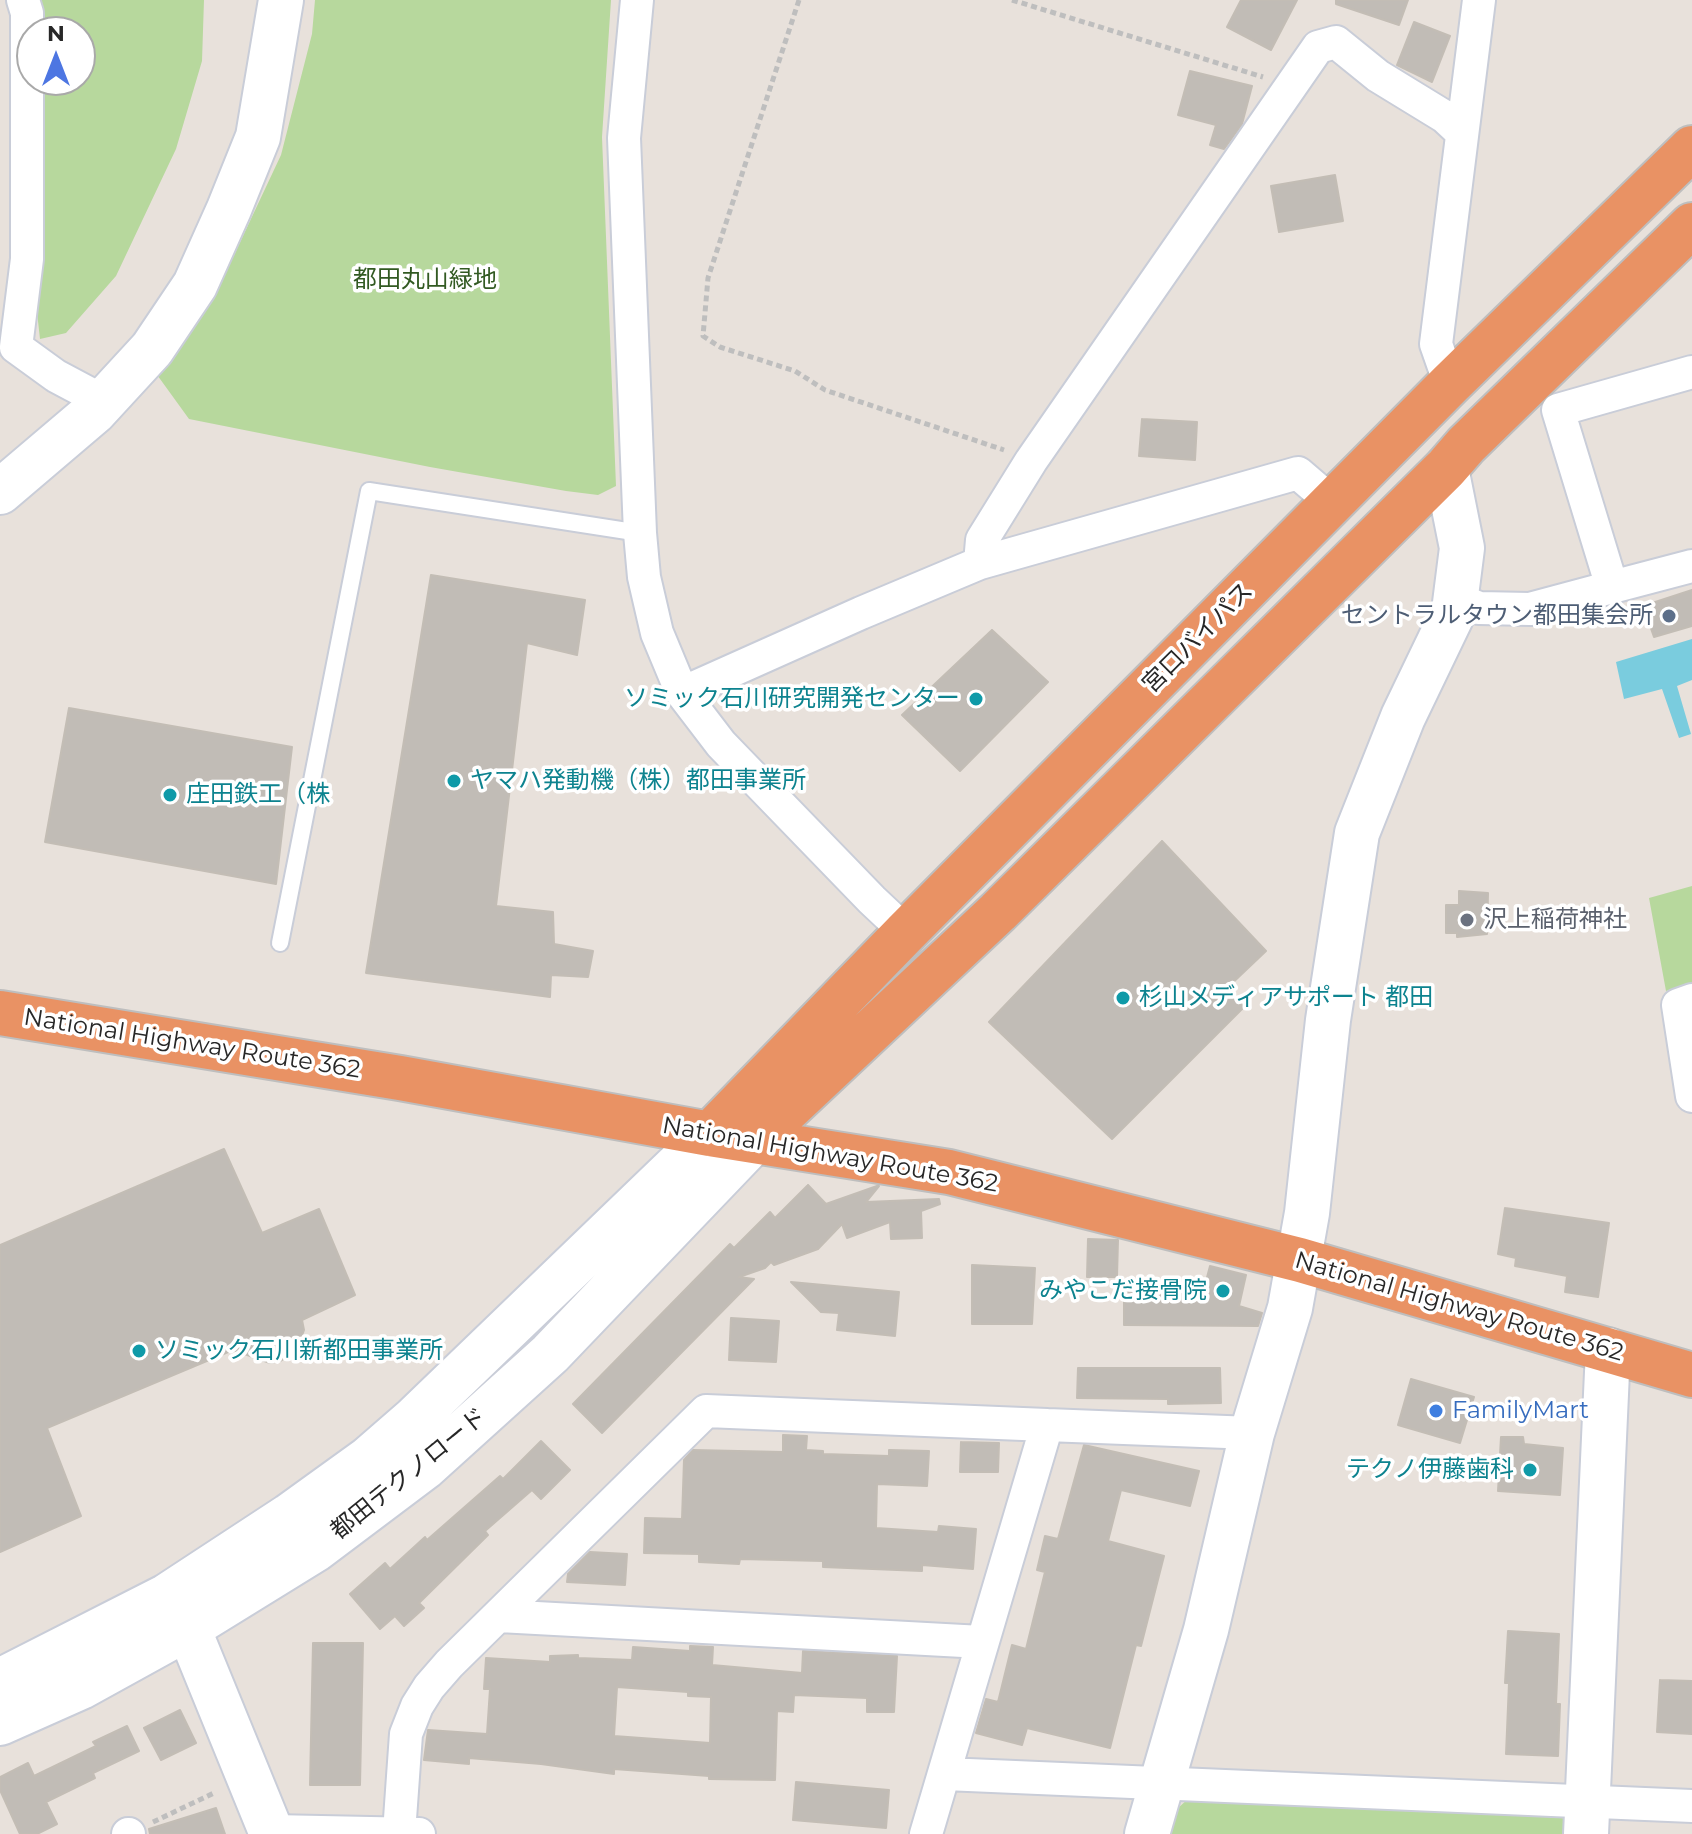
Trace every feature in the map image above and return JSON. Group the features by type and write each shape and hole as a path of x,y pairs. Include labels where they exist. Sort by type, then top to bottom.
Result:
{"highway":[{"name":"宮口バイパス","path":"710,1134 1450,384 1692,148"},
{"path":"754,1141 998,912 1466,445 1692,225"},
{"name":"National Highway Route 362","path":"0,1013 949,1172 1300,1260 1692,1375"}],"street":[{"path":"23,0 27,13 27,259 16,347 56,376 103,401"},
{"path":"0,492 103,401 152,349 195,285 258,137 281,0"},
{"path":"637,0 624,138 640,533 644,577 657,633 682,693 721,744 906,932"},
{"path":"1450,384 1436,344 1479,0"},
{"path":"980,563 982,540 1031,461 1318,47 1336,42 1378,76 1445,117 1461,132"},
{"path":"1612,587 1558,410 1692,372"},
{"path":"1147,1834 1206,1630 1252,1433 1290,1308 1307,1213 1328,1020 1357,833 1403,717 1454,611 1462,548 1446,468"},
{"path":"682,693 980,563 1298,473 1333,503"},
{"path":"1456,599 1479,608 1530,609 1692,566"},
{"path":"1692,1000 1678,1005 1692,1096"},
{"name":"都田テクノロード","path":"0,1681 167,1596 289,1516 368,1459 710,1134"},
{"name":"都田テクノロード","path":"0,1723 81,1687 188,1628 316,1549 425,1467 550,1354 754,1141"},
{"path":"1587,1818 1608,1350"},
{"path":"188,1628 272,1832 409,1833 406,1734 417,1706 429,1687 706,1411 1252,1433"},
{"path":"926,1834 1047,1425"},
{"path":"499,1616 982,1642"},
{"path":"945,1774 1163,1783 1587,1818 1692,1806"}],"lane":[{"path":"280,943 369,491 640,533"}],"path":[{"path":"799,0 708,278 703,336 720,347 795,371 825,390 967,436 1031,461"},
{"path":"1012,0 1289,86"},
{"path":"129,1834 250,1777"}],"green space":[{"path":"35,0 204,0 202,61 176,149 116,276 66,333 40,339 35,294 37,96 96,96 96,16 36,16"},
{"name":"都田丸山緑地","path":"315,0 611,0 602,137 616,486 598,495 566,491 189,419 155,372 199,321 226,272 281,155 312,34"},
{"path":"1692,886 1692,984 1666,991 1649,898"},
{"path":"1190,1797 1557,1815 1566,1820 1565,1834 1170,1834 1176,1810"}],"water":[{"path":"1692,639 1692,680 1677,686 1691,734 1679,738 1662,689 1624,699 1616,662"}],"building":[{"path":"1241,0 1297,0 1271,50 1227,27"},
{"path":"1336,0 1408,0 1399,25 1336,4"},
{"path":"1414,22 1450,36 1432,82 1397,65"},
{"path":"1190,71 1252,86 1242,124 1224,149 1210,145 1216,125 1178,115"},
{"path":"1335,175 1343,221 1279,232 1271,186"},
{"path":"1142,419 1197,422 1195,460 1139,456"},
{"name":"ヤマハ発動機（株）都田事業所","path":"431,575 585,600 577,655 527,643 496,906 553,912 554,944 593,951 588,977 551,975 550,997 366,973"},
{"name":"セントラルタウン都田集会所","path":"1692,590 1692,626 1654,637 1643,606"},
{"name":"ソミック石川研究開発センター","path":"992,630 1048,682 960,771 902,715"},
{"name":"庄田鉄工（株","path":"69,708 292,747 276,884 45,842"},
{"name":"杉山メディアサポート 都田","path":"1162,841 1266,951 1226,989 1244,1007 1112,1139 989,1022"},
{"name":"沢上稲荷神社","path":"1459,891 1488,893 1487,934 1457,937 1457,933 1446,933 1446,905 1459,905"},
{"name":"ソミック石川新都田事業所","path":"224,1149 262,1233 319,1209 355,1295 302,1320 304,1330 299,1344 291,1355 280,1361 270,1363 233,1350 47,1428 81,1516 0,1552 0,1245"},
{"path":"808,1185 826,1204 879,1186 866,1202 939,1199 940,1204 921,1211 922,1238 891,1239 890,1222 847,1238 842,1224 818,1249 774,1265 771,1262 765,1268 739,1277 754,1279 602,1433 573,1404 730,1244 734,1248 770,1212 775,1218"},
{"path":"1505,1208 1609,1223 1598,1297 1565,1292 1567,1276 1515,1266 1516,1258 1498,1254"},
{"path":"1088,1239 1118,1240 1117,1277 1087,1277"},
{"path":"972,1265 1035,1268 1032,1324 972,1324"},
{"path":"1210,1266 1246,1275 1239,1306 1262,1313 1258,1326 1124,1325 1124,1283 1205,1285"},
{"path":"791,1282 899,1292 895,1336 837,1330 839,1313 821,1312"},
{"path":"731,1318 779,1321 776,1362 729,1360"},
{"path":"1078,1368 1220,1368 1221,1403 1168,1404 1168,1399 1077,1398"},
{"name":"FamilyMart","path":"1411,1379 1474,1397 1460,1443 1398,1425"},
{"path":"783,1435 807,1436 806,1450 823,1451 823,1454 889,1456 889,1450 929,1451 927,1486 877,1484 876,1528 938,1532 939,1526 976,1529 973,1569 922,1565 922,1571 823,1567 823,1561 740,1559 739,1564 699,1562 699,1554 644,1553 645,1518 682,1519 684,1460 693,1450 783,1452"},
{"name":"テクノ伊藤歯科","path":"1501,1437 1523,1437 1524,1444 1563,1448 1560,1495 1498,1491"},
{"path":"541,1441 570,1470 541,1499 532,1490 485,1531 488,1535 419,1603 424,1608 404,1626 395,1616 380,1629 350,1594 385,1563 390,1569 425,1537 427,1540 500,1476 503,1479"},
{"path":"961,1442 999,1443 998,1472 960,1472"},
{"path":"1084,1445 1199,1471 1190,1506 1121,1490 1108,1541 1164,1556 1141,1646 1136,1645 1110,1748 1027,1728 1022,1745 976,1733 986,1699 998,1702 1012,1645 1026,1649 1045,1572 1037,1570 1045,1536 1058,1539"},
{"path":"590,1552 627,1554 625,1585 567,1582 568,1574"},
{"path":"1508,1631 1559,1634 1556,1704 1560,1704 1558,1756 1506,1754"},
{"path":"313,1643 363,1643 360,1785 310,1785"},
{"path":"690,1646 713,1647 712,1665 802,1673 803,1651 897,1656 894,1712 867,1712 867,1698 794,1695 793,1712 777,1711 775,1780 709,1779 709,1776 614,1769 614,1774 469,1758 469,1764 424,1760 428,1730 487,1734 490,1689 484,1689 486,1658 550,1662 550,1656 578,1655 578,1658 632,1660 633,1647 690,1651","holes":["617,1687 688,1692 688,1696 711,1697 710,1743 614,1736"]},
{"path":"1660,1680 1692,1681 1692,1734 1657,1732"},
{"path":"180,1710 196,1743 161,1760 144,1728"},
{"path":"127,1726 139,1751 93,1773 95,1778 46,1802 57,1824 37,1834 20,1834 0,1790 0,1777 28,1763 34,1776 96,1746 93,1742"},
{"path":"796,1782 889,1790 886,1828 793,1820"},
{"path":"216,1808 225,1834 150,1834 149,1829"}],"place":[{"name":"セントラルタウン都田集会所","path":"1669,616"},
{"name":"ソミック石川研究開発センター","path":"976,699"},
{"name":"ヤマハ発動機（株）都田事業所","path":"454,781"},
{"name":"庄田鉄工（株","path":"170,795"},
{"name":"沢上稲荷神社","path":"1467,920"},
{"name":"杉山メディアサポート 都田","path":"1123,998"},
{"name":"みやこだ接骨院","path":"1223,1291"},
{"name":"ソミック石川新都田事業所","path":"139,1351"},
{"name":"FamilyMart","path":"1436,1411"},
{"name":"テクノ伊藤歯科","path":"1530,1470"}]}
